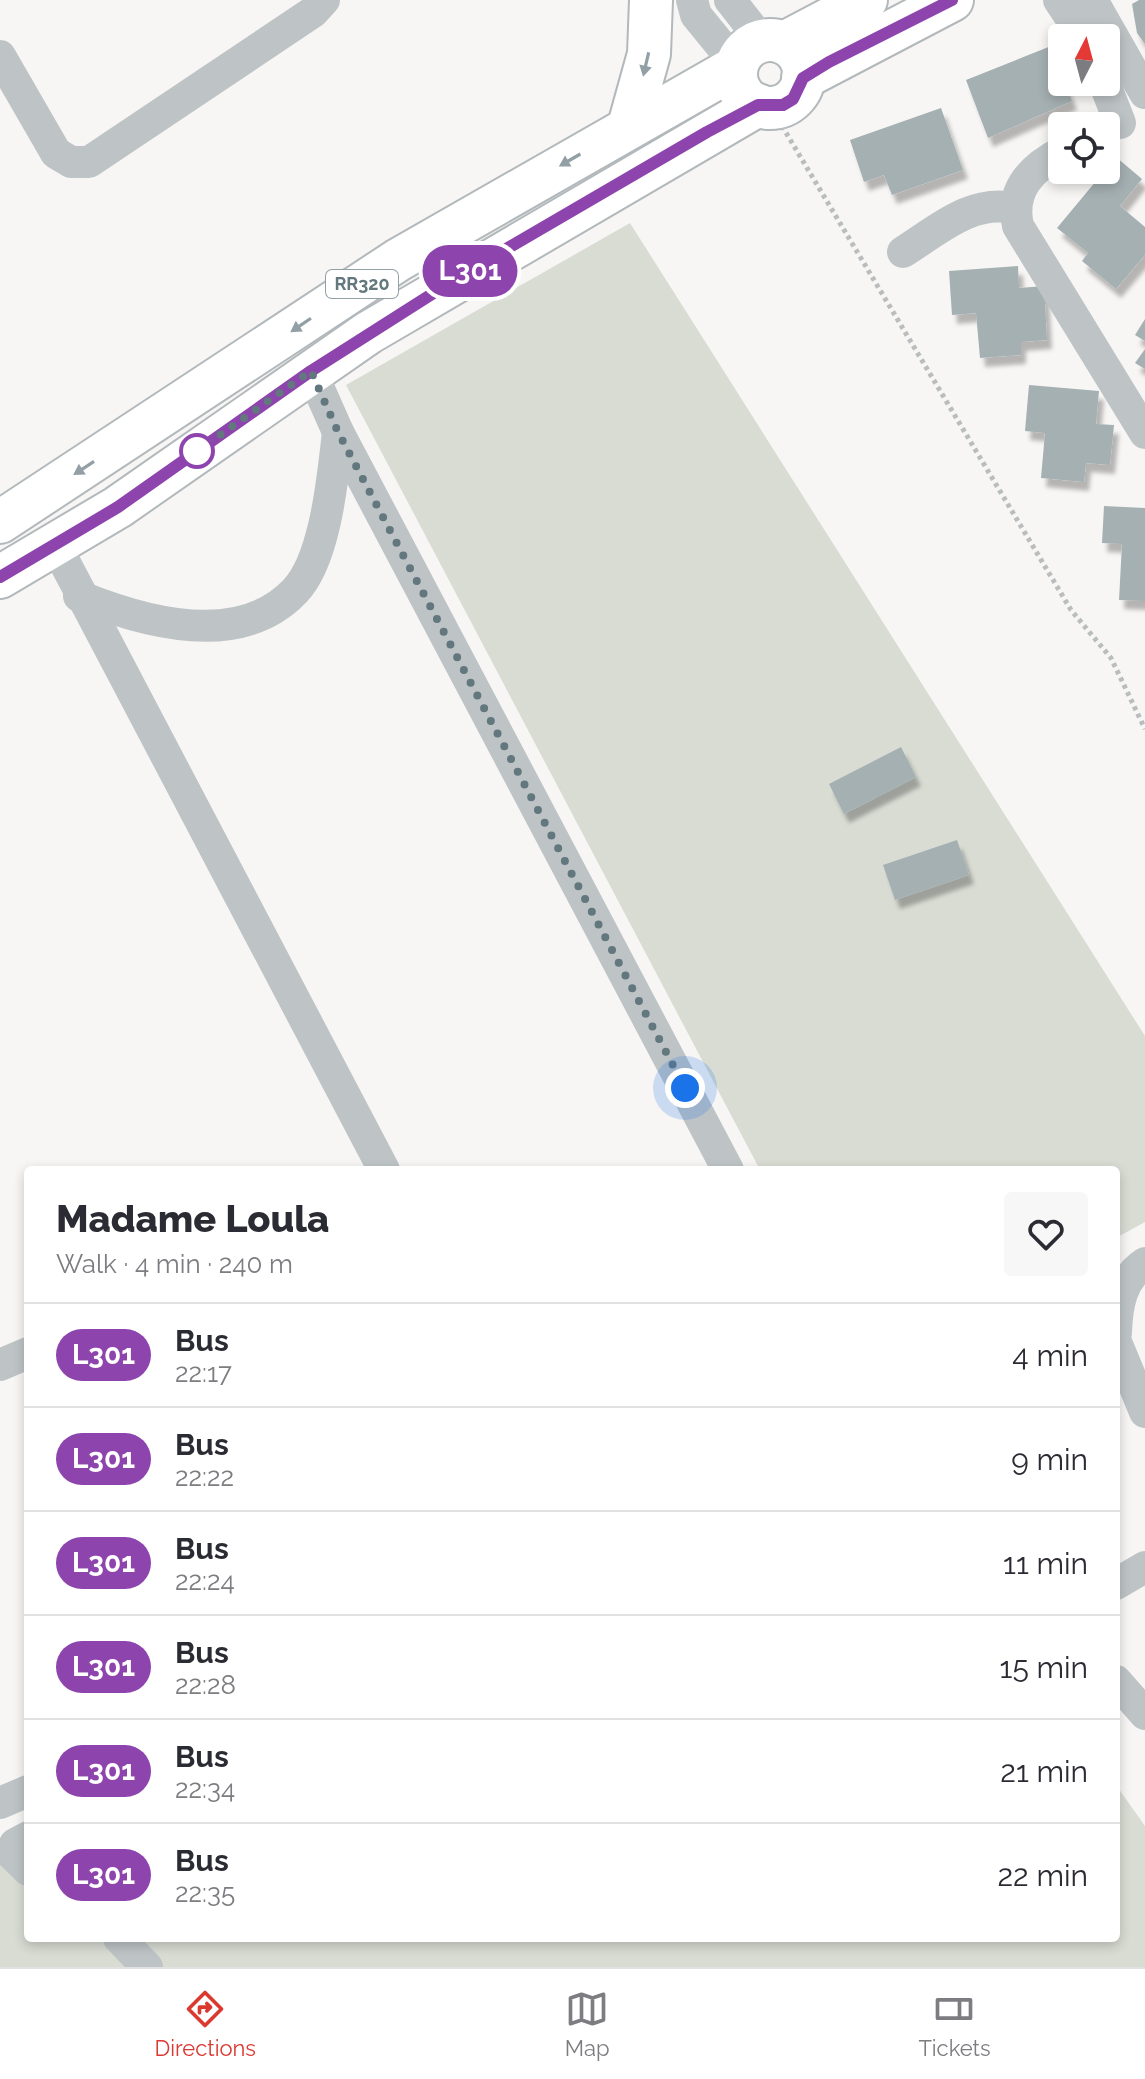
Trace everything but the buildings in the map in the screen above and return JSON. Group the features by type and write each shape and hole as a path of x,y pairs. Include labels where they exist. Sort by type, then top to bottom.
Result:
{"main road":[{"path":"629,126 649,54 651,0"},
{"name":"RR320","path":"764,59 952,0"},
{"name":"RR320","path":"0,522 398,260 629,126 764,59 860,1"},
{"path":"764,59 737,83 745,97 765,107"},
{"name":"RR320","path":"0,577 118,507 311,371 465,273 765,107"}],"street":[{"path":"0,56 56,153 71,162 89,162 313,12 324,0"},
{"path":"692,0 696,15 764,59"},
{"path":"730,0 764,59"},
{"path":"1059,0 1075,24"},
{"path":"1092,0 1145,93"},
{"path":"1111,96 1124,121"},
{"path":"1048,161 1030,173 1018,191 1014,208 1026,242 1145,433"},
{"path":"903,252 964,214 983,206 1014,208"},
{"path":"311,371 338,432 726,1166"},
{"path":"79,596 116,611 194,626 228,624 276,606 296,591 313,556 327,501 338,432"},
{"path":"56,546 79,596 382,1166"},
{"path":"1120,1310 1124,1287 1135,1270 1145,1263"},
{"path":"1120,1352 1145,1412"},
{"path":"0,1365 24,1355"},
{"path":"1120,1582 1145,1567"},
{"path":"1120,1686 1145,1714"},
{"path":"0,1803 24,1793"},
{"path":"24,1839 15,1844 11,1853 24,1866"},
{"path":"123,1942 147,1967"}],"path":[{"path":"765,107 1071,610 1111,658 1145,729"}],"shaded area":[{"path":"630,223 1145,1036 1145,1222 1120,1236 1120,1166 758,1166 346,385"},
{"path":"1120,1791 1145,1826 1145,1967 0,1967 0,1852 24,1843 24,1942 1120,1942"}],"bus line":[{"name":"L301","path":"0,577 118,507 311,371 465,273 758,105 771,108 783,105 793,99 803,78 952,0"}],"route":[{"path":"197,451 311,371 338,432 685,1088"}]}
